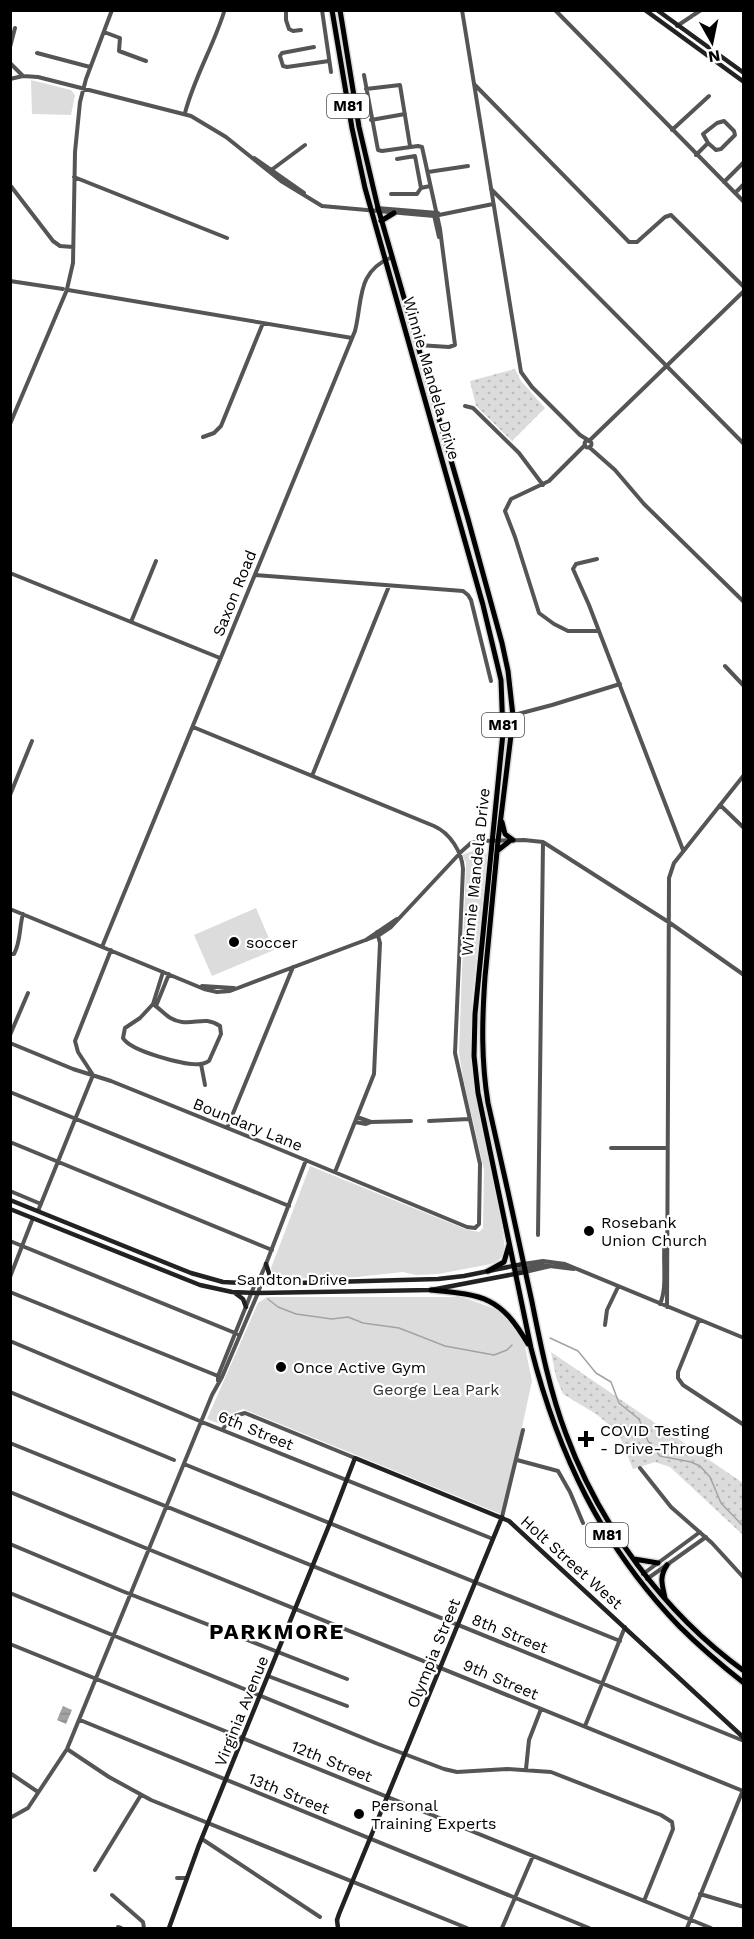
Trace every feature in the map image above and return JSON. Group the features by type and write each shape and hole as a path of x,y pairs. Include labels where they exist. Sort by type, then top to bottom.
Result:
{"main road":[{"name":"Winnie Mandela Drive","path":"332,10 352,129 370,209 490,631 501,680 504,718 495,841 475,1014 474,1056 478,1093 540,1385 572,1472 599,1522 639,1581 693,1640 744,1683"},
{"name":"Winnie Mandela Drive","path":"340,10 359,127 378,210 502,643 508,671 513,716 501,818 495,841 497,851 483,1007 482,1054 488,1102 554,1401 566,1436 596,1500 634,1559 646,1576 692,1627 743,1670"},
{"path":"381,221 394,213"},
{"path":"497,851 512,840 505,834 501,818"},
{"path":"488,1271 504,1262 509,1244"},
{"path":"430,1290 462,1293 491,1301 510,1316 531,1348"},
{"path":"634,1559 658,1563"},
{"path":"666,1599 661,1579 667,1565"}],"street":[{"path":"10,424 68,283 73,262 76,131 83,89 112,10"},
{"path":"286,10 289,29 301,30"},
{"path":"322,10 332,72"},
{"path":"462,10 490,189 523,376 644,504 744,602"},
{"path":"555,10 744,202"},
{"path":"645,10 744,82"},
{"path":"657,10 744,73"},
{"path":"673,30 702,10"},
{"path":"185,113 190,94 224,12"},
{"path":"10,47 15,28"},
{"path":"104,32 120,38 118,51 146,61"},
{"path":"314,47 282,53 280,57 283,66 329,61"},
{"path":"37,53 90,67"},
{"path":"10,63 23,76"},
{"path":"364,75 371,120 379,150 420,146 423,148 428,172 455,345 417,345"},
{"path":"10,79 23,76 38,77 185,113 201,121 321,206 394,213 436,213 493,204"},
{"path":"474,84 628,241 632,244 637,242 664,217 671,215 744,289 552,478 543,485 511,499 505,511 537,611 544,618 568,631 598,631"},
{"path":"366,89 400,85 410,146"},
{"path":"672,130 709,96"},
{"path":"371,120 405,114"},
{"path":"721,121 726,122 735,132 734,138 720,150 716,150 708,143 703,135 704,132 721,121"},
{"path":"696,155 708,143"},
{"path":"271,171 305,145"},
{"path":"391,194 417,194 421,188 417,158 414,156 397,159"},
{"path":"724,182 744,162"},
{"path":"428,172 468,166"},
{"path":"74,177 227,238"},
{"path":"735,193 744,184"},
{"path":"10,185 56,244 73,247"},
{"path":"421,188 430,186"},
{"path":"490,189 503,199 744,444"},
{"path":"378,210 436,213"},
{"name":"Saxon Road","path":"102,947 352,338 366,279 375,266 392,257"},
{"path":"10,281 352,338"},
{"path":"203,437 214,433 220,426 262,323"},
{"path":"465,406 473,408 519,453 543,485"},
{"path":"597,559 576,564 573,567 684,851"},
{"path":"131,622 156,561"},
{"path":"10,573 220,658"},
{"path":"255,575 466,593 471,600 478,638 491,681"},
{"path":"725,583 744,596"},
{"path":"312,776 389,586"},
{"path":"725,666 744,686"},
{"path":"504,718 620,684"},
{"path":"193,727 440,828 451,839 462,862 463,874 455,1053 469,1119 429,1121"},
{"path":"10,795 32,741"},
{"path":"660,1304 664,1293 668,1148 670,872 674,863 744,775"},
{"path":"720,805 744,828"},
{"path":"10,909 208,990 222,992 363,942 391,927 458,854 471,843 534,840 543,842 670,923 744,975"},
{"path":"538,1235 543,842"},
{"path":"10,954 14,954 20,943 18,932 23,914"},
{"path":"335,1172 371,1083 375,1066 378,934"},
{"path":"38,1211 93,1074 81,1058 76,1045 76,1037 111,950"},
{"path":"227,1128 293,967"},
{"path":"154,1005 164,972"},
{"path":"154,1005 165,1016 180,1022 205,1020 220,1026 221,1034 212,1056 206,1063 154,1055 126,1043 123,1036 125,1028 141,1018 154,1005 169,974"},
{"path":"10,1035 28,993"},
{"name":"Boundary Lane","path":"10,1043 73,1069 93,1074 467,1227 475,1228 480,1222 480,1170 469,1119"},
{"path":"73,1069 79,1065 81,1058"},
{"path":"201,1064 205,1086"},
{"path":"10,1092 289,1206"},
{"path":"356,1119 366,1124 411,1121"},
{"path":"10,1142 272,1250"},
{"path":"611,1148 668,1148"},
{"path":"10,1818 25,1811 67,1749 183,1464 222,1377 251,1293 267,1264 306,1160"},
{"path":"10,1191 41,1204"},
{"name":"Sandton Drive","path":"10,1200 191,1274 224,1282 438,1280 488,1271 515,1270"},
{"name":"Sandton Drive","path":"10,1209 188,1281 232,1292 430,1290 515,1270"},
{"path":"10,1277 33,1218"},
{"path":"10,1241 238,1335"},
{"path":"515,1270 550,1261 565,1264 744,1338"},
{"path":"267,1264 270,1276 281,1283"},
{"path":"515,1270 552,1266 574,1269"},
{"path":"665,1269 667,1307"},
{"path":"218,1382 218,1376 258,1293 258,1282"},
{"path":"605,1324 608,1310 618,1287"},
{"path":"10,1292 218,1376"},
{"path":"232,1292 243,1299 246,1306"},
{"path":"699,1320 679,1368 678,1378 683,1385 744,1425"},
{"name":"6th Street","path":"10,1341 202,1422 493,1539"},
{"path":"10,1392 174,1460"},
{"name":"Holt Street West","path":"223,1429 231,1417 245,1413 502,1517 519,1529 744,1740"},
{"name":"Olympia Street","path":"338,1929 337,1920 502,1517 523,1430"},
{"name":"8th Street","path":"10,1443 744,1740"},
{"name":"Virginia Avenue","path":"169,1929 208,1823 355,1458"},
{"path":"517,1460 558,1471 584,1523"},
{"path":"183,1464 620,1641"},
{"path":"640,1468 671,1507 706,1537 744,1578"},
{"name":"9th Street","path":"10,1492 142,1548 296,1608 743,1790"},
{"path":"646,1576 658,1563 700,1532"},
{"path":"639,1581 667,1565 706,1537"},
{"path":"10,1544 347,1679"},
{"path":"10,1593 405,1755 457,1772 526,1769 562,1775 669,1819 673,1824 673,1831 644,1901"},
{"path":"585,1726 625,1627"},
{"name":"12th Street","path":"10,1644 711,1929"},
{"path":"268,1676 347,1706"},
{"path":"526,1769 529,1740 541,1709"},
{"name":"13th Street","path":"80,1720 589,1929"},
{"path":"67,1749 141,1795 467,1929"},
{"path":"10,1773 39,1792"},
{"path":"687,1929 743,1790"},
{"path":"95,1870 141,1795"},
{"path":"202,1839 320,1917"},
{"path":"502,1929 533,1856"},
{"path":"177,1878 187,1878"},
{"path":"700,1894 744,1907"},
{"path":"112,1895 143,1922 144,1929"}],"green space":[{"path":"31,80 71,90 75,95 71,115 32,114"},
{"path":"515,369 521,381 545,408 512,441 476,406 470,381"},
{"path":"482,849 487,854 472,1002 471,1050 475,1090 502,1227 503,1254 491,1264 438,1274 416,1275 403,1272 357,1277 278,1279 273,1276 271,1268 310,1166 465,1229 479,1232 483,1228 484,1170 459,1052 466,863 462,855"},
{"name":"soccer","path":"256,908 274,950 212,976 194,935"},
{"name":"George Lea Park","path":"267,1297 462,1297 504,1312 524,1342 532,1381 503,1515 243,1409 233,1413 223,1425 207,1419 258,1303"},
{"path":"551,1352 743,1483 743,1535 670,1467 655,1462 633,1469 618,1432 596,1414 563,1394 556,1377"}],"shaded area":[{"path":"63,1706 72,1710 66,1724 57,1720"}],"waterway":[{"path":"268,1299 278,1307 296,1314 332,1319 348,1317 363,1323 399,1328 445,1346 494,1355 507,1350 512,1345"},
{"path":"550,1338 578,1351 596,1373 611,1382 619,1403 639,1419 648,1441 660,1456 700,1466 710,1477 721,1503 744,1527"}],"place":[{"name":"soccer","path":"234,942"},
{"name":"Rosebank Union Church","path":"589,1231"},
{"name":"Once Active Gym","path":"281,1367"},
{"name":"COVID Testing - Drive-Through","path":"586,1439"},
{"name":"Personal Training Experts","path":"359,1814"}],"district":[{"name":"PARKMORE","path":"277,1631"}]}
